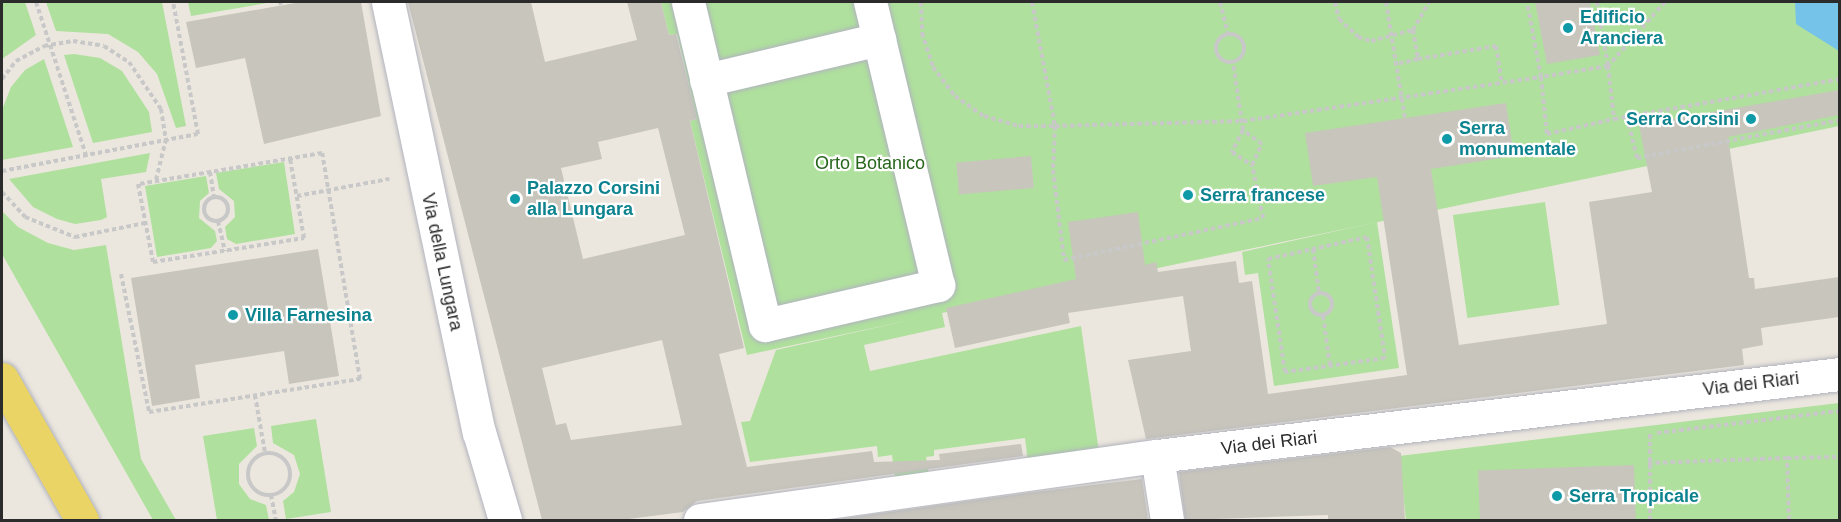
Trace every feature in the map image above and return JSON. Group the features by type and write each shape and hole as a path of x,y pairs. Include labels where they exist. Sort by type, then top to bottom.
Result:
{"main road":[{"path":"2,379 82,520"}],"street":[{"name":"Via della Lungara","path":"388,2 477,421 505,520"},
{"path":"688,2 765,325 938,285 870,2"},
{"path":"706,80 879,39"},
{"name":"Via dei Riari","path":"699,520 1157,456 1839,374"},
{"path":"1157,456 1167,520"}],"path":[{"path":"36,2 86,155"},
{"path":"2,171 198,134 173,2"},
{"path":"921,2 921,33 933,67 955,96 984,116 1018,126 1243,121 1608,66 1665,2"},
{"path":"1032,2 1055,126 1053,170 1064,260 1263,218 1252,165 1262,144 1244,130"},
{"path":"1220,2 1228,33 1244,45 1233,62 1244,130 1232,152 1252,165"},
{"path":"1335,2 1339,19 1358,37 1371,41 1413,30"},
{"path":"1386,2 1405,118"},
{"path":"1418,59 1413,30 1429,2"},
{"path":"1527,2 1541,77 1547,134 1614,119 1839,79"},
{"path":"1597,2 1614,119"},
{"path":"1228,33 1219,39 1216,52 1233,62"},
{"path":"2,79 16,61 50,45 73,41 104,46 129,62 161,109 165,140 156,180"},
{"path":"1396,64 1496,46 1502,82"},
{"path":"1627,117 1637,158 1839,120"},
{"path":"122,274 149,412 360,379 322,153 138,184 153,262 304,238 290,159"},
{"path":"210,172 214,198 228,209 218,221"},
{"path":"297,196 329,194 389,179"},
{"path":"2,192 25,217 75,237 145,224"},
{"path":"214,198 204,210 218,221 225,251"},
{"path":"1367,237 1385,358 1285,372 1268,259 1313,249 1367,237"},
{"path":"1313,249 1319,293 1310,306 1323,316"},
{"path":"1319,293 1332,303 1323,316 1330,365"},
{"path":"255,395 265,453"},
{"path":"1650,520 1647,434 1839,411"},
{"path":"265,453 281,457 290,474 286,486 271,495 256,491 247,474 252,462 265,453"},
{"path":"1648,463 1839,457"},
{"path":"1786,458 1789,520"},
{"path":"271,495 276,520"}],"green space":[{"path":"2,2 25,2 36,35 2,59"},
{"path":"46,2 162,2 186,126 176,128 157,74 138,52 108,34 56,31"},
{"path":"188,2 273,2 191,16"},
{"name":"Orto Botanico","path":"661,2 1839,2 1839,126 942,313 945,327 864,345 870,371 1081,326 1099,452 1028,462 1025,438 934,450 934,456 926,457 929,475 895,479 892,455 878,457 877,446 750,462 741,422 750,421 776,350 915,319 747,355 690,121 697,119 677,34 669,35"},
{"path":"74,54 100,58 122,71 149,112 152,132 93,143 64,55"},
{"path":"44,59 73,147 2,160 2,110 11,87 25,70"},
{"path":"150,153 146,172 101,179 107,217 101,220 75,224 57,219 33,207 9,179"},
{"path":"284,162 295,234 236,244 227,239 225,227 235,217 234,201 219,189 216,173"},
{"path":"206,176 209,193 200,201 199,218 215,231 217,241 211,248 157,257 145,186"},
{"path":"1545,202 1559,305 1467,318 1453,215"},
{"path":"2,211 18,227 48,243 74,250 106,245 141,459 176,520 153,520 2,254"},
{"path":"1377,222 1399,368 1274,386 1258,273 1245,275 1242,252"},
{"path":"1839,403 1839,520 1406,520 1399,456"},
{"path":"316,419 331,512 286,519 283,501 294,492 300,474 294,455 273,443 271,426"},
{"path":"254,428 257,446 239,464 239,484 250,499 266,505 269,520 217,520 203,436"}],"water":[{"path":"1795,2 1839,2 1839,51 1796,24"}],"building":[{"path":"301,2 361,2 381,116 264,144 245,58 196,68 186,22"},
{"name":"Palazzo Corsini alla Lungara","path":"408,2 531,2 545,62 637,40 627,2 661,2 669,35 676,34 697,119 690,121 744,348 719,354 747,467 872,451 874,462 940,460 939,454 1021,444 1023,456 697,501 683,512 621,520 542,520","holes":["658,128 685,235 583,259 561,168 602,159 598,142","662,340 682,425 571,440 566,423 556,425 542,368"]},
{"name":"Edificio Aranciera","path":"1535,2 1590,2 1600,55 1547,64"},
{"path":"1839,90 1839,115 1728,137 1749,278 1754,278 1755,289 1839,277 1839,317 1761,328 1763,345 1742,349 1744,365 1146,439 1128,360 1191,351 1183,296 1068,313 1070,323 955,348 946,308 1076,279 1068,222 1138,212 1145,265 1156,262 1158,272 1236,261 1239,283 1252,281 1268,394 1407,375 1377,177 1313,186 1305,133 1506,103 1514,156 1431,169 1459,345 1607,324 1589,202 1652,192 1639,125"},
{"path":"1031,156 1034,188 959,194 956,163"},
{"name":"Villa Farnesina","path":"318,249 339,376 289,384 284,351 195,365 200,398 152,406 131,278"},
{"path":"1390,447 1401,453 1405,520 1328,520 1328,515 1185,520 1179,472"},
{"name":"Serra Tropicale","path":"1634,465 1636,520 1480,520 1478,470"},
{"path":"1142,479 1148,520 832,520 1027,493"}],"place":[{"name":"Edificio Aranciera","path":"1568,28"},
{"name":"Serra Corsini","path":"1751,119"},
{"name":"Serra monumentale","path":"1447,139"},
{"name":"Serra francese","path":"1188,195"},
{"name":"Palazzo Corsini alla Lungara","path":"515,199"},
{"name":"Villa Farnesina","path":"233,315"},
{"name":"Serra Tropicale","path":"1557,496"}]}
